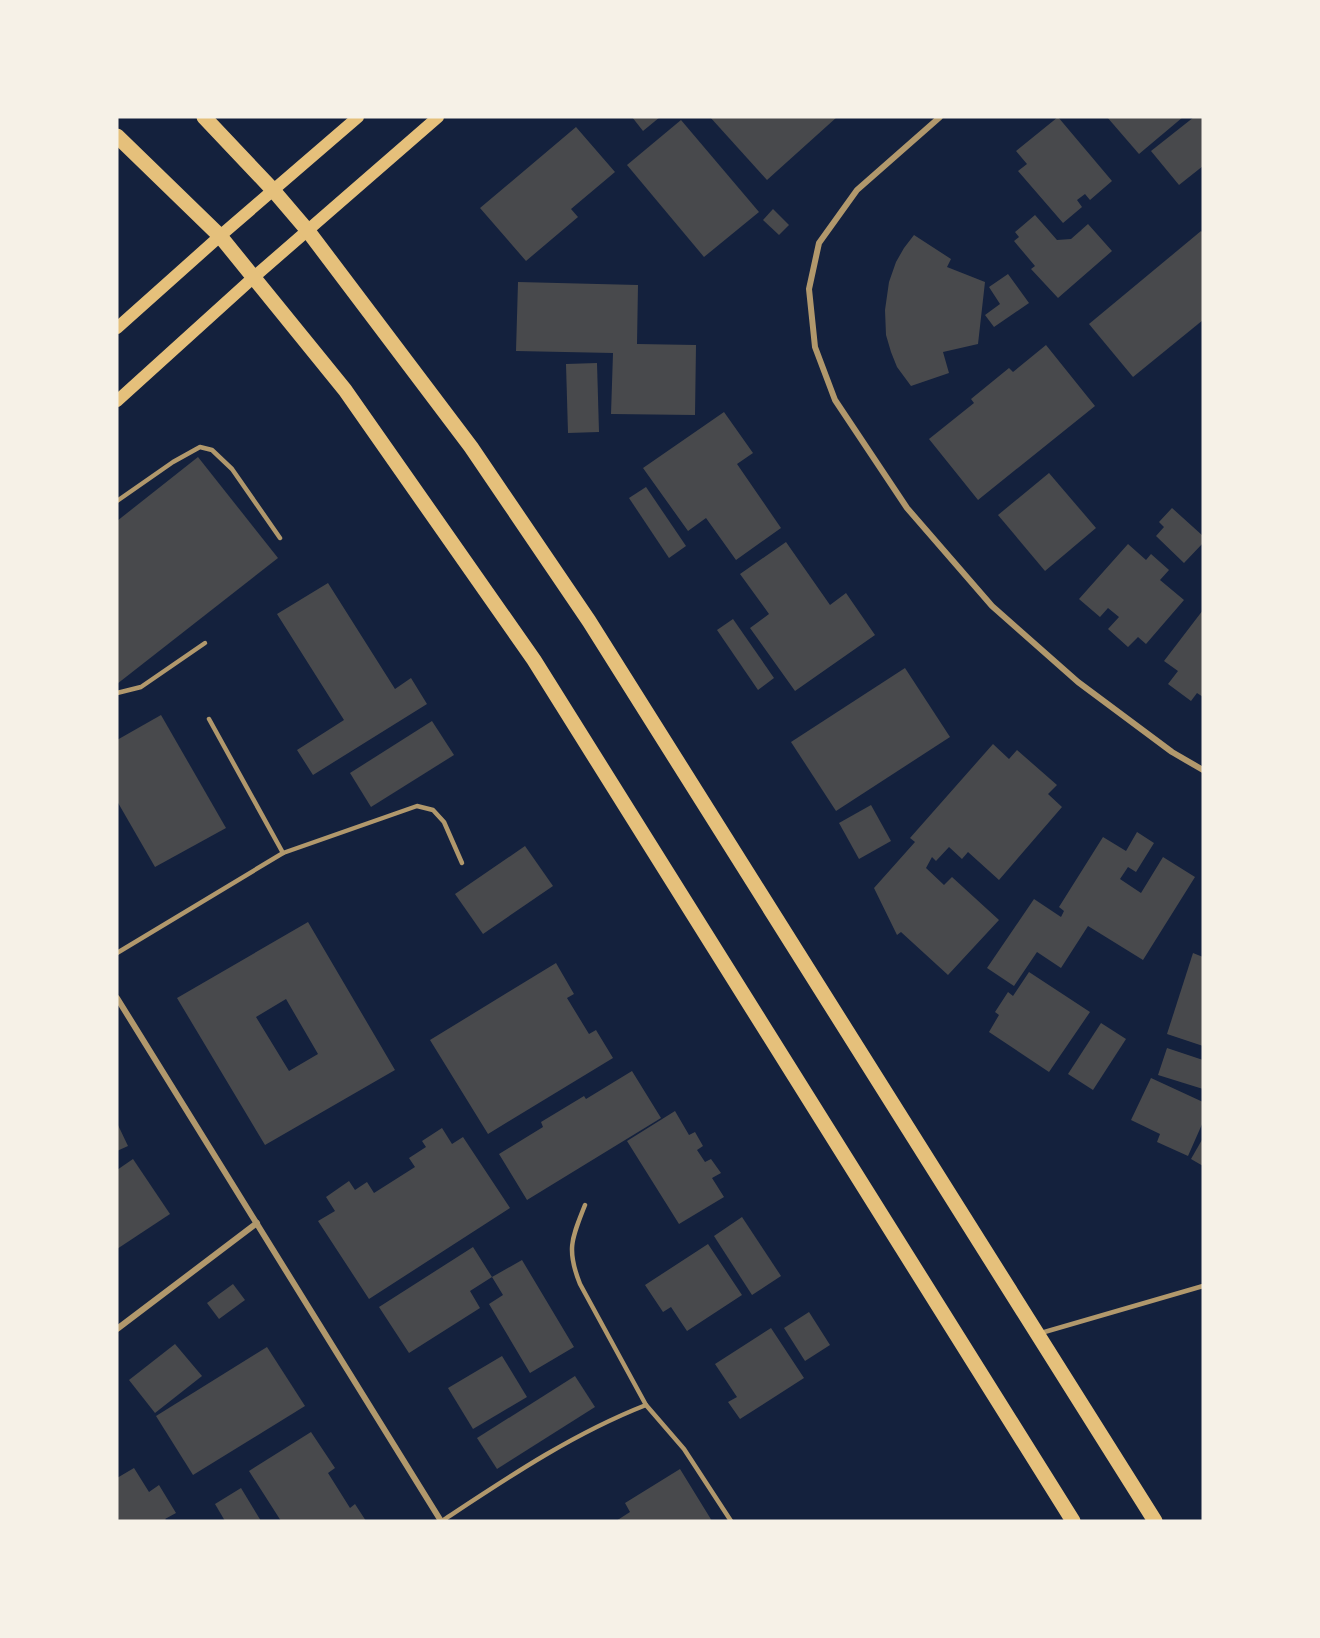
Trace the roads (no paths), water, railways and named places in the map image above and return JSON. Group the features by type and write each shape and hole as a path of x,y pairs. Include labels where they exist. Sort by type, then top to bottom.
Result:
{"main road":[{"path":"204,117 308,231 471,447 590,621 1155,1521"},
{"path":"117,328 358,117"},
{"path":"117,401 254,277 438,117"},
{"path":"117,136 220,236 345,390 534,660 1073,1521"}],"street":[{"path":"940,117 857,190 819,243 809,289 815,347 835,400 907,508 992,606 1078,682 1172,753 1203,770"},
{"path":"117,998 441,1521"},
{"path":"117,1329 257,1223"}],"lane":[{"path":"117,501 173,462 200,447 212,450 232,469 280,538"},
{"path":"117,693 141,687 205,643"},
{"path":"209,719 283,853"},
{"path":"117,953 283,853 417,806 433,810 444,822 462,863"},
{"path":"585,1204 573,1237 572,1263 590,1303 646,1406 684,1449 731,1521"},
{"path":"1038,1334 1202,1288"},
{"path":"441,1521 537,1459 617,1417 646,1406"}]}
